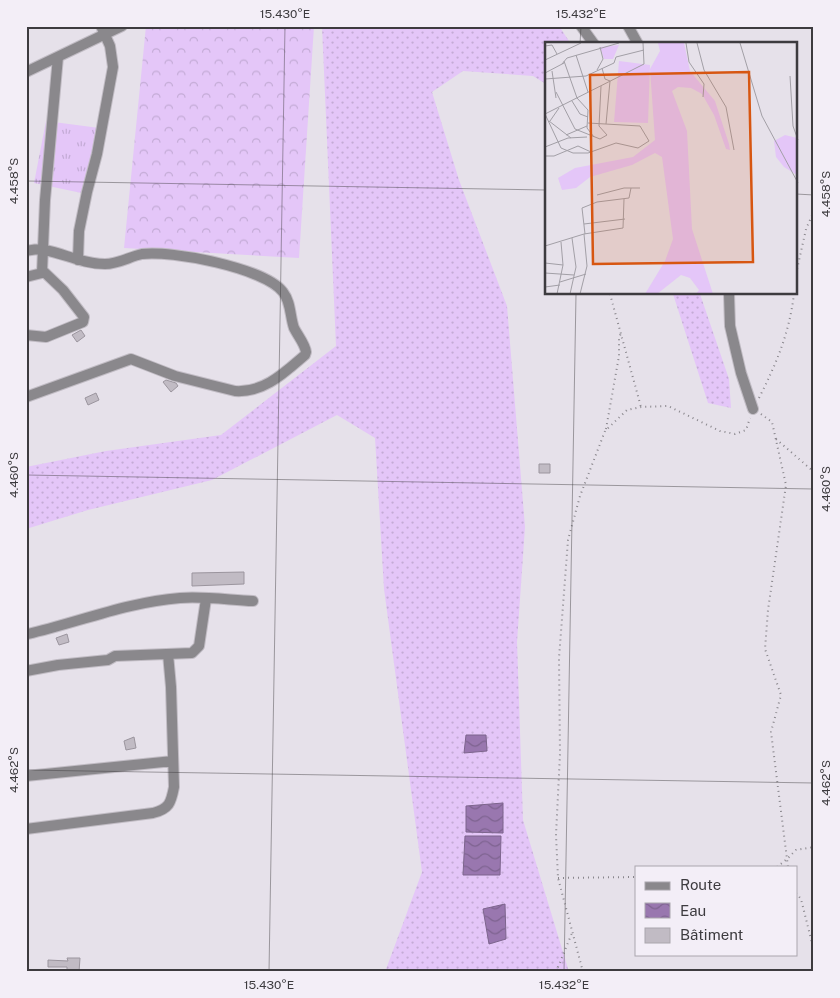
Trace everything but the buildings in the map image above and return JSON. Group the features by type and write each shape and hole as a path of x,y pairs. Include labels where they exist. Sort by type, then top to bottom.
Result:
{"street":[{"path":"26,72 58,57 103,30 122,26"},
{"path":"582,26 593,42"},
{"path":"628,26 637,42"},
{"path":"78,260 79,231 97,154 112,67 110,46 103,30"},
{"path":"26,277 41,274 42,270 45,200 58,57"},
{"path":"26,251 44,249 78,260 109,263 142,254 178,255 206,260 257,275 283,291 288,301 294,327 306,348 305,355 276,380 260,388 244,392 175,376 131,359 26,397"},
{"path":"26,335 38,337 52,336 84,320 84,317 67,296 42,270"},
{"path":"729,295 730,326 753,409"},
{"path":"28,634 138,604 181,598 253,601"},
{"path":"26,671 58,665 108,660 115,656 133,654 192,653 199,646 206,599"},
{"path":"26,829 153,813 161,811 171,802 174,787 171,687 168,654"},
{"path":"26,776 173,761"}],"path":[{"path":"798,265 806,229 814,211"},
{"path":"610,295 641,407"},
{"path":"605,431 627,410 641,407 668,406 720,431 735,434 746,430 753,409 783,347 792,313 794,295"},
{"path":"583,972 558,878 556,835 560,754 560,658 568,540 580,496 605,431 619,356 619,338 621,333"},
{"path":"753,409 772,422 786,485 768,610 765,649 781,695 771,732 788,866"},
{"path":"776,438 814,472"},
{"path":"779,866 788,860 796,850 814,846"},
{"path":"558,878 635,877"},
{"path":"798,896 801,899 814,951"},
{"path":"556,972 572,933"}],"green space":[{"path":"146,26 314,26 299,258 124,248"},
{"path":"322,26 559,26 570,42 545,42 545,83 533,76 463,71 432,92 459,180 507,306 525,527 517,642 523,820 569,972 385,972 422,872 384,589 375,438 337,415 212,480 88,510 26,529 26,467 106,451 221,435 336,346"},
{"path":"46,121 107,129 91,195 34,183"},
{"path":"673,295 700,295 729,379 731,408 708,403"}],"water":[{"path":"466,735 486,735 487,751 464,753"},
{"path":"503,803 503,833 466,832 466,806"},
{"path":"465,836 501,836 500,875 463,875"},
{"path":"505,904 506,939 489,944 483,909"}]}
